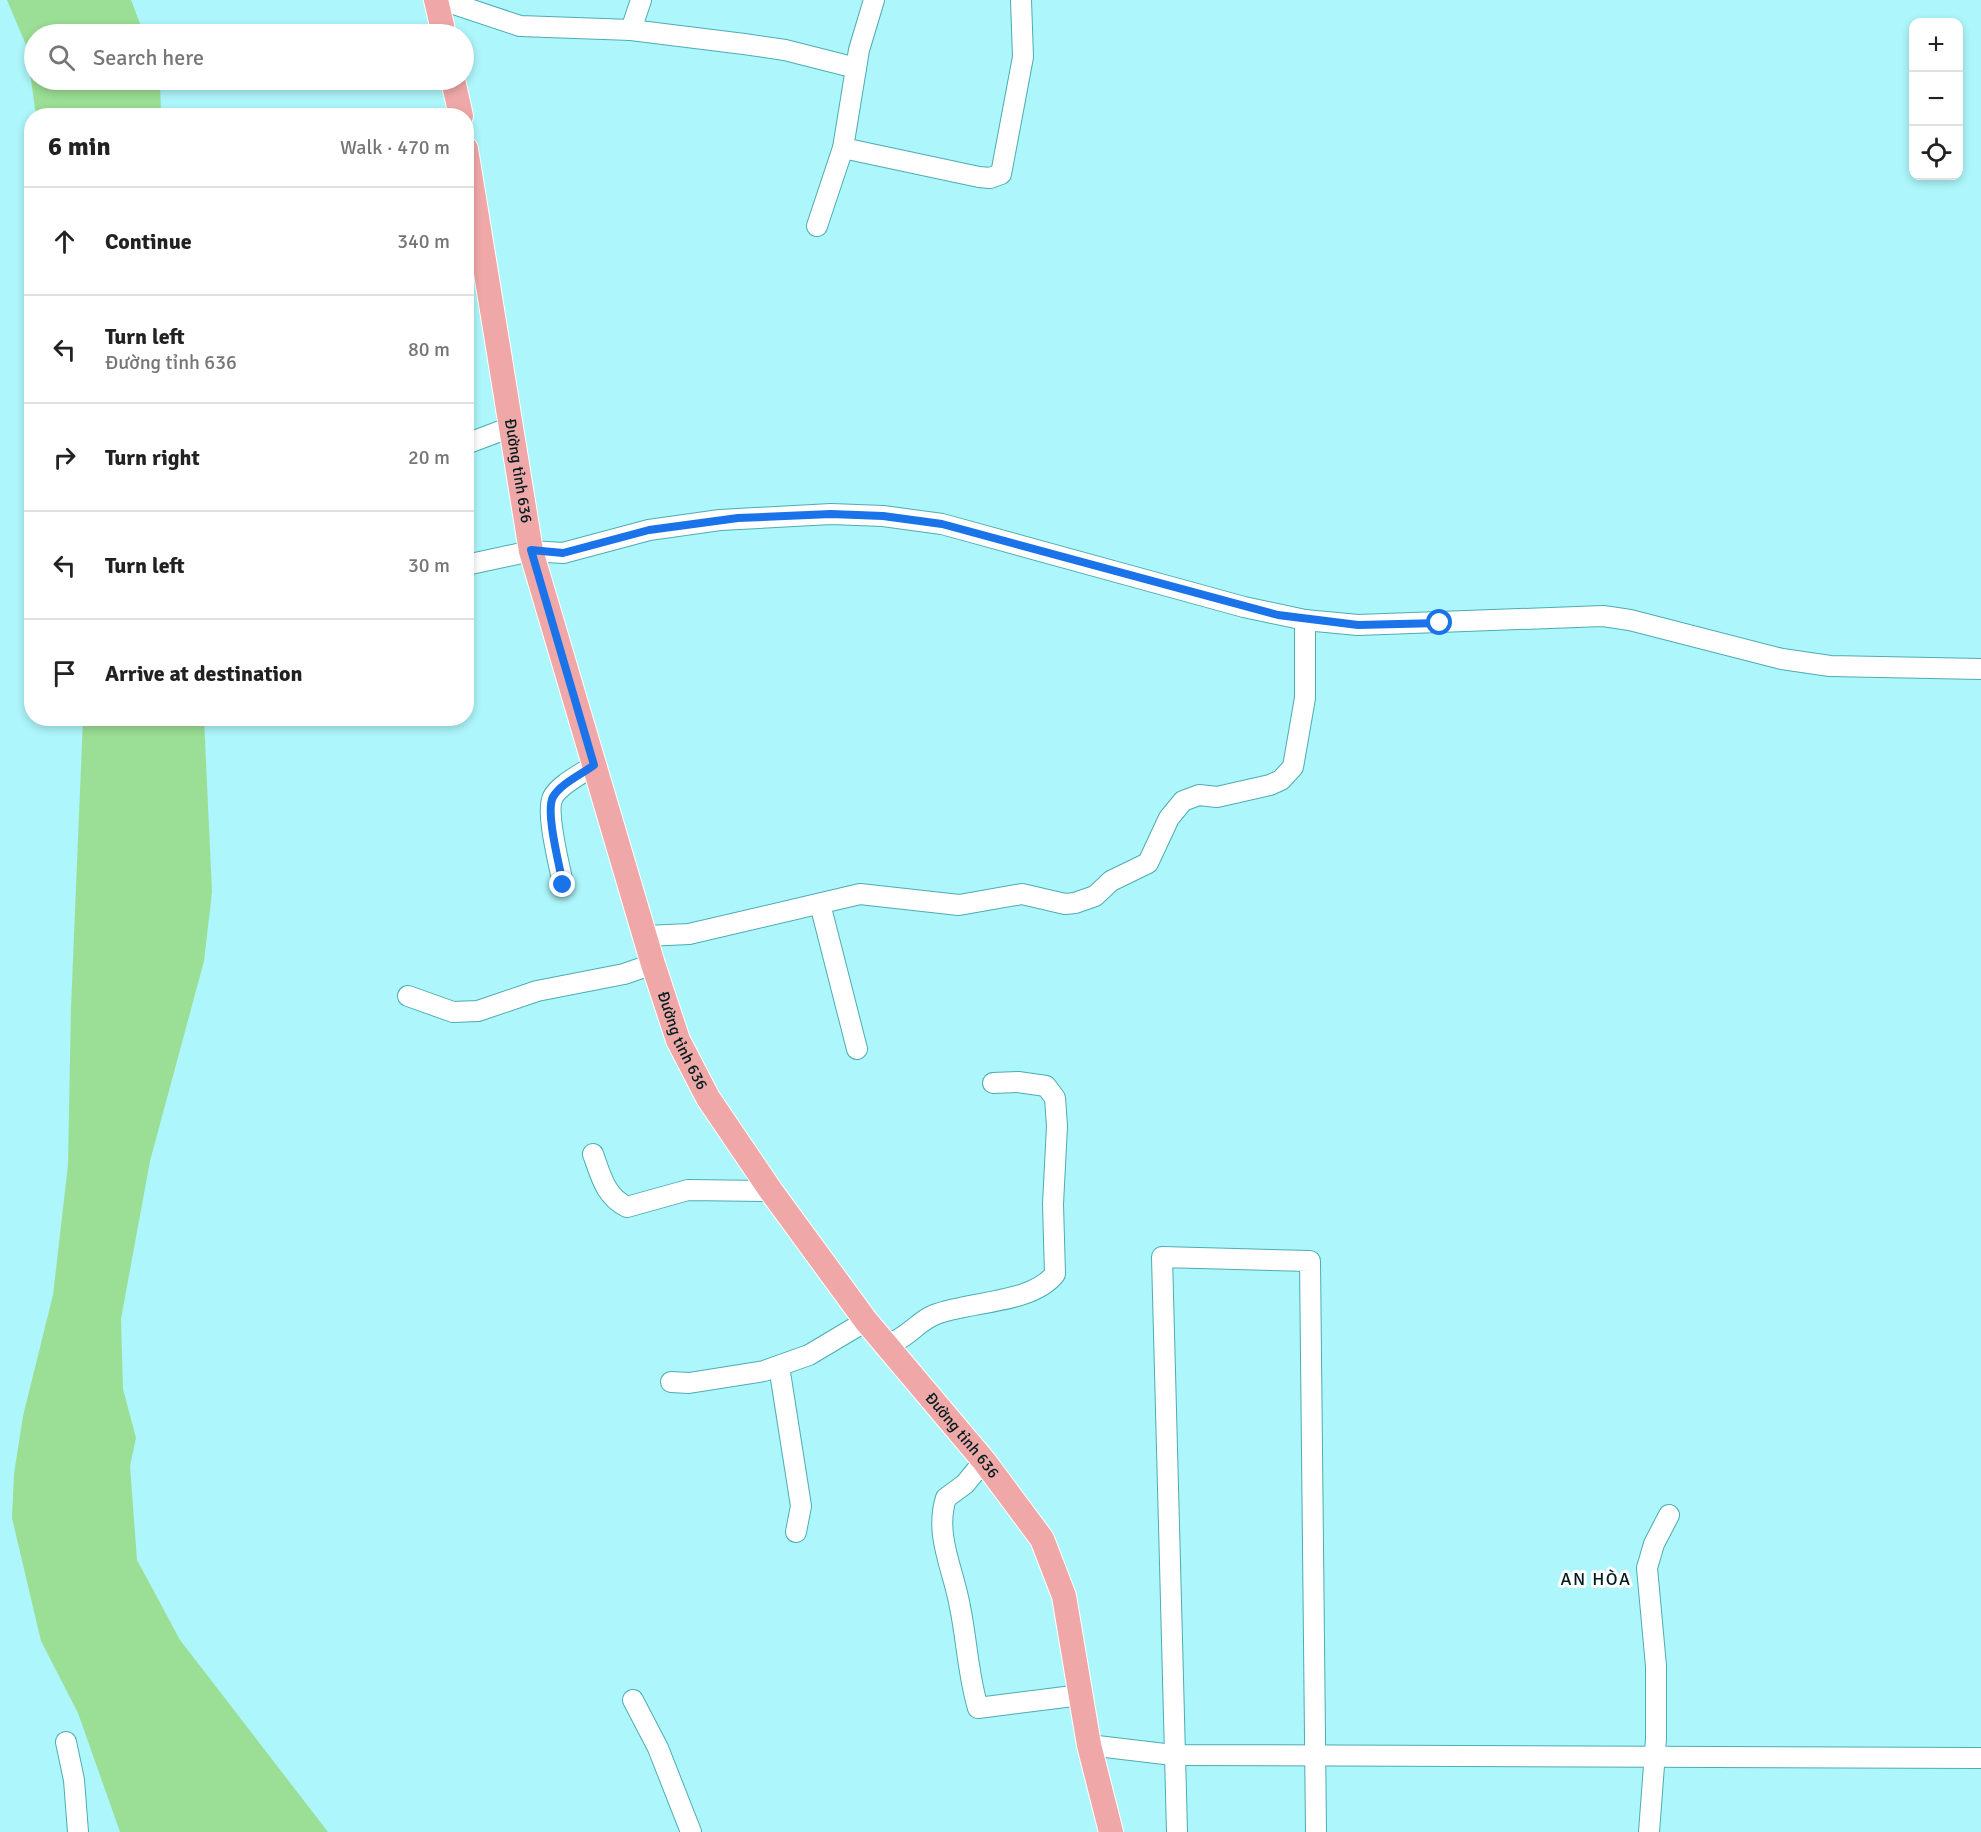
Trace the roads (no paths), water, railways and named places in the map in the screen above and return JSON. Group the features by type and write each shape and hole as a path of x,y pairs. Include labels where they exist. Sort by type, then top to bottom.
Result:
{"main road":[{"path":"436,0 442,24"},
{"path":"455,90 459,108"},
{"name":"Đường tỉnh 636","path":"474,194 495,312 531,550 653,964 678,1040 693,1072 771,1191 866,1321 888,1344 984,1461 1042,1539 1054,1565 1064,1596 1089,1745 1111,1832"}],"street":[{"path":"442,0 520,26 631,30 785,50 856,68"},
{"path":"631,30 641,0"},
{"path":"817,226 843,148 856,68 874,0"},
{"path":"843,148 979,177 990,178 1001,174 1023,57 1021,0"},
{"path":"474,441 511,427"},
{"path":"474,563 531,550 563,553 649,530 729,519 831,514 883,516 942,524 1244,607 1305,620 1358,625 1603,616 1630,620 1782,659 1830,666 1981,669"},
{"path":"646,936 689,934 860,894 959,905 1022,894 1065,904 1095,896 1112,880 1148,863 1174,810 1183,801 1199,795 1217,797 1270,785 1281,780 1293,767 1305,698 1305,620"},
{"path":"563,885 552,822 552,801 560,790 594,765"},
{"path":"820,904 857,1049"},
{"path":"408,996 453,1012 478,1011 537,992 624,974 653,964"},
{"path":"888,1344 904,1339 934,1315 1039,1288 1055,1274 1052,1238 1058,1126 1055,1098 1046,1086 1018,1082 993,1083"},
{"path":"592,1154 606,1189 614,1200 627,1207 688,1190 771,1191"},
{"path":"1177,1832 1173,1755 1162,1257 1310,1261 1316,1832"},
{"path":"671,1382 689,1383 779,1366 809,1355 866,1321"},
{"path":"779,1366 801,1506 796,1532"},
{"path":"984,1461 965,1484 946,1498 942,1519 947,1558 960,1605 970,1680 978,1708 1081,1695"},
{"path":"1648,1832 1654,1756 1656,1666 1647,1568 1658,1534 1669,1515"},
{"path":"633,1700 658,1748 691,1832"},
{"path":"66,1742 74,1780 78,1832"},
{"path":"1089,1745 1173,1755 1981,1758"}],"district":[{"name":"AN HÒA","path":"1596,1579"}]}
